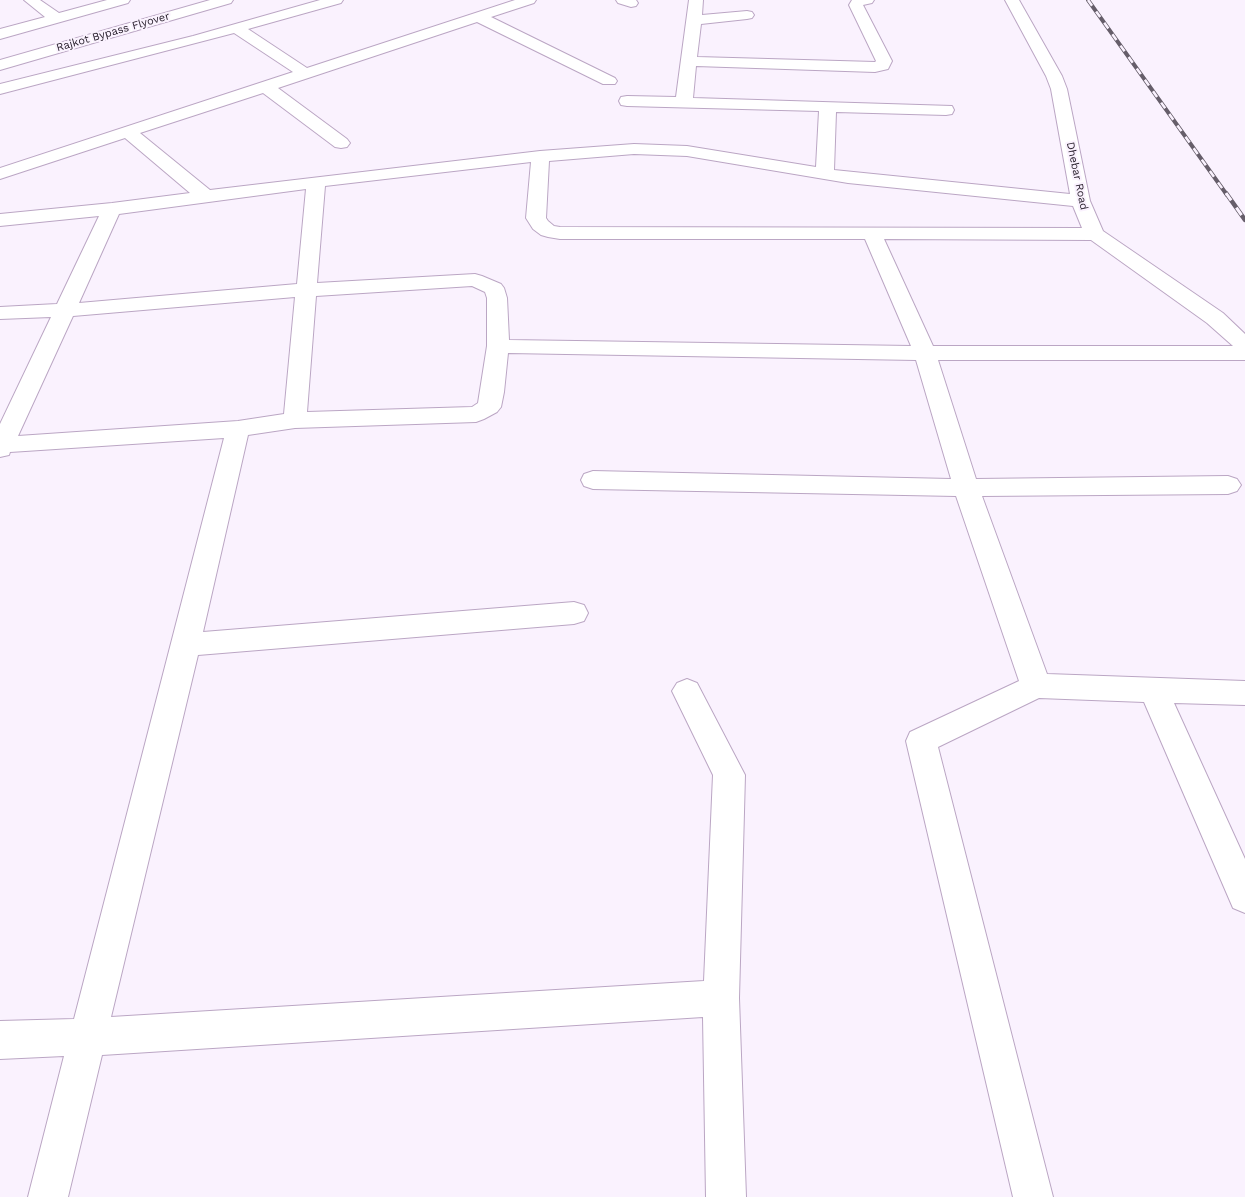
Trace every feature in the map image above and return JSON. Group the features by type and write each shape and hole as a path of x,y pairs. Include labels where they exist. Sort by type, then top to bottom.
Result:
{"main road":[{"path":"31,0 56,18"},
{"path":"0,34 124,0"},
{"name":"Rajkot Bypass Flyover","path":"1,64 226,0"},
{"path":"0,89 336,0"},
{"path":"0,174 529,0"},
{"path":"684,102 696,0"},
{"path":"690,61 857,67 882,66 884,61 856,5 858,2 867,0"},
{"name":"Dhebar Road","path":"1012,0 1054,76 1059,89 1082,201 1086,216 1095,234"},
{"name":"Rajkot Bypass Flyover","path":"0,47 139,8"},
{"path":"695,20 747,15"},
{"path":"478,17 609,80"},
{"path":"236,28 306,74"},
{"path":"266,87 341,143"},
{"path":"627,101 946,110"},
{"path":"825,174 828,107"},
{"path":"128,132 205,196"},
{"path":"0,220 112,209 316,182 540,156 634,149 705,154 868,181 1082,201"},
{"path":"540,156 536,218 540,225 548,231 570,233 1095,234 1215,318 1245,346"},
{"path":"295,420 316,182"},
{"path":"0,312 65,310 305,290 475,280 494,288 497,298 498,346 491,399 488,407 476,414 295,420 238,429 1,446 65,310 112,209"},
{"path":"872,234 924,353 966,488 1036,686"},
{"path":"498,346 924,353 1245,354"},
{"path":"48,1197 238,429"},
{"path":"593,480 966,488 1228,485"},
{"path":"186,645 574,613"},
{"path":"1033,1197 921,741 1036,686 1245,693"},
{"path":"1154,690 1245,897"},
{"path":"687,691 729,775 721,998 726,1197"},
{"path":"0,1040 88,1038 721,998"}],"railway":[{"path":"1088,0 1227,195"},
{"path":"1226,193 1245,220"}]}
